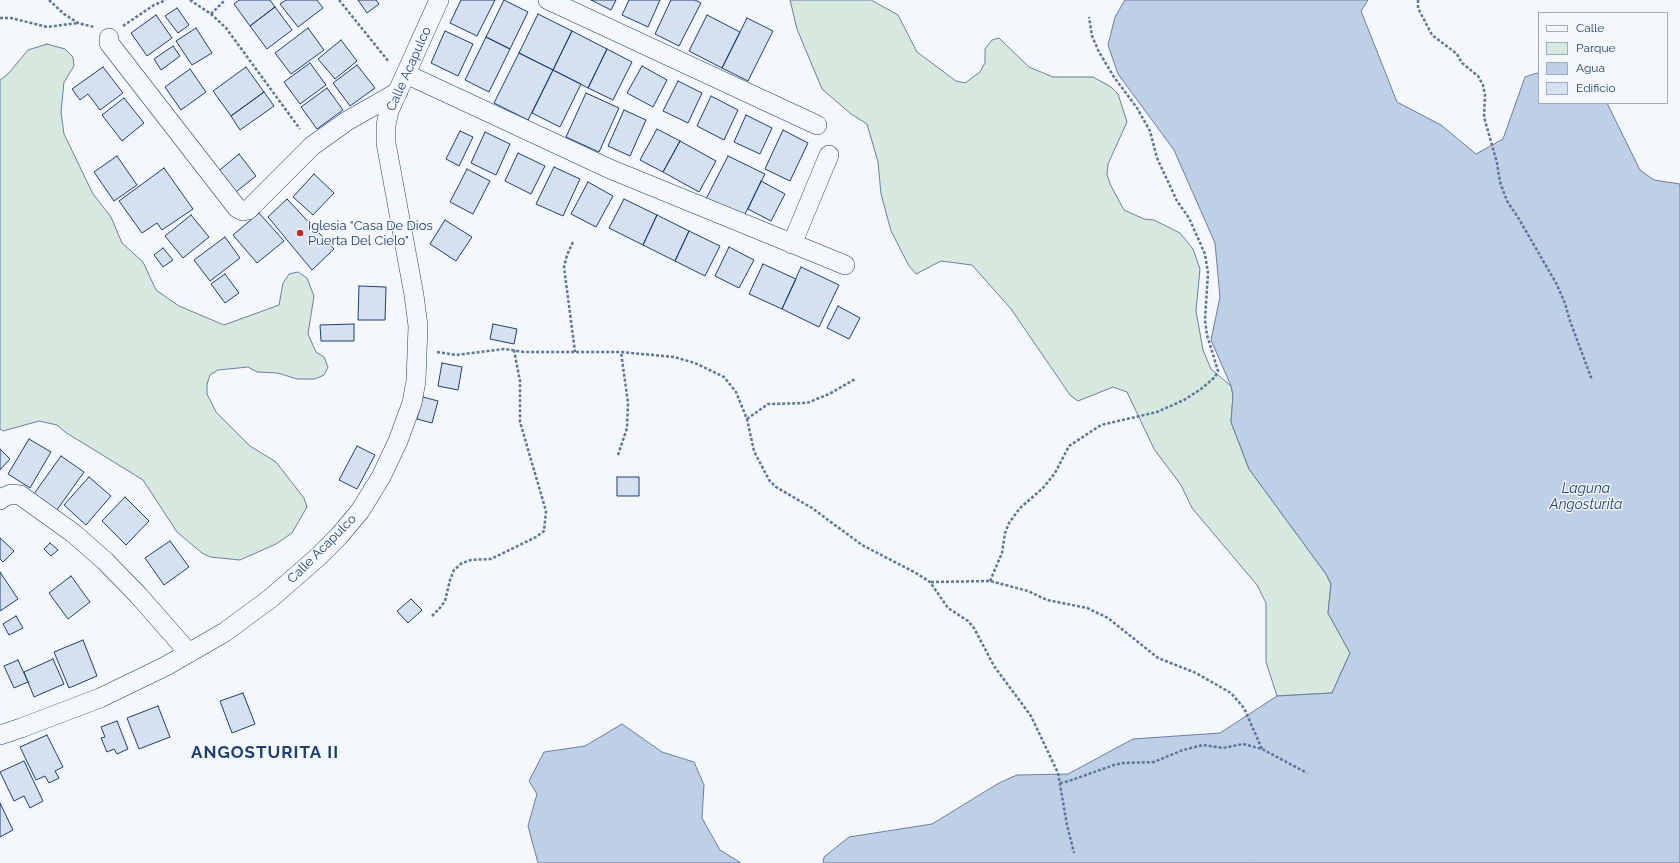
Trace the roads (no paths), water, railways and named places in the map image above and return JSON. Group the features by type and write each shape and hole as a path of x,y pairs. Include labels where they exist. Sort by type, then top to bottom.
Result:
{"street":[{"name":"Calle Acapulco","path":"0,735 100,698 135,682 231,628 276,594 340,536 360,511 381,477 406,422 416,380 418,326 414,295 386,144 386,125 389,111 439,0"},
{"path":"548,0 816,125"},
{"path":"109,38 109,43 237,208 243,211 248,210 312,146 402,82 845,265"},
{"path":"792,244 829,155"},
{"path":"6,497 20,495 73,533 139,596 189,653"}],"water":[{"name":"Laguna Angosturita","path":"1125,0 1368,0 1361,11 1397,102 1441,125 1476,154 1503,139 1525,77 1537,73 1538,104 1607,104 1640,170 1654,180 1680,184 1680,863 823,863 824,857 849,837 932,824 999,783 1017,775 1068,774 1133,739 1220,733 1277,696 1332,693 1350,653 1328,613 1331,584 1326,574 1249,469 1231,422 1233,395 1231,386 1211,340 1220,297 1215,243 1174,150 1118,74 1108,45 1115,17"},
{"path":"622,724 662,752 694,762 704,785 702,818 720,850 741,863 538,863 528,826 537,794 529,781 544,752 585,746"}],"place":[{"name":"Iglesia \"Casa De Dios Puerta Del Cielo\"","path":"300,233"}],"district":[{"name":"ANGOSTURITA II","path":"265,753"}]}
